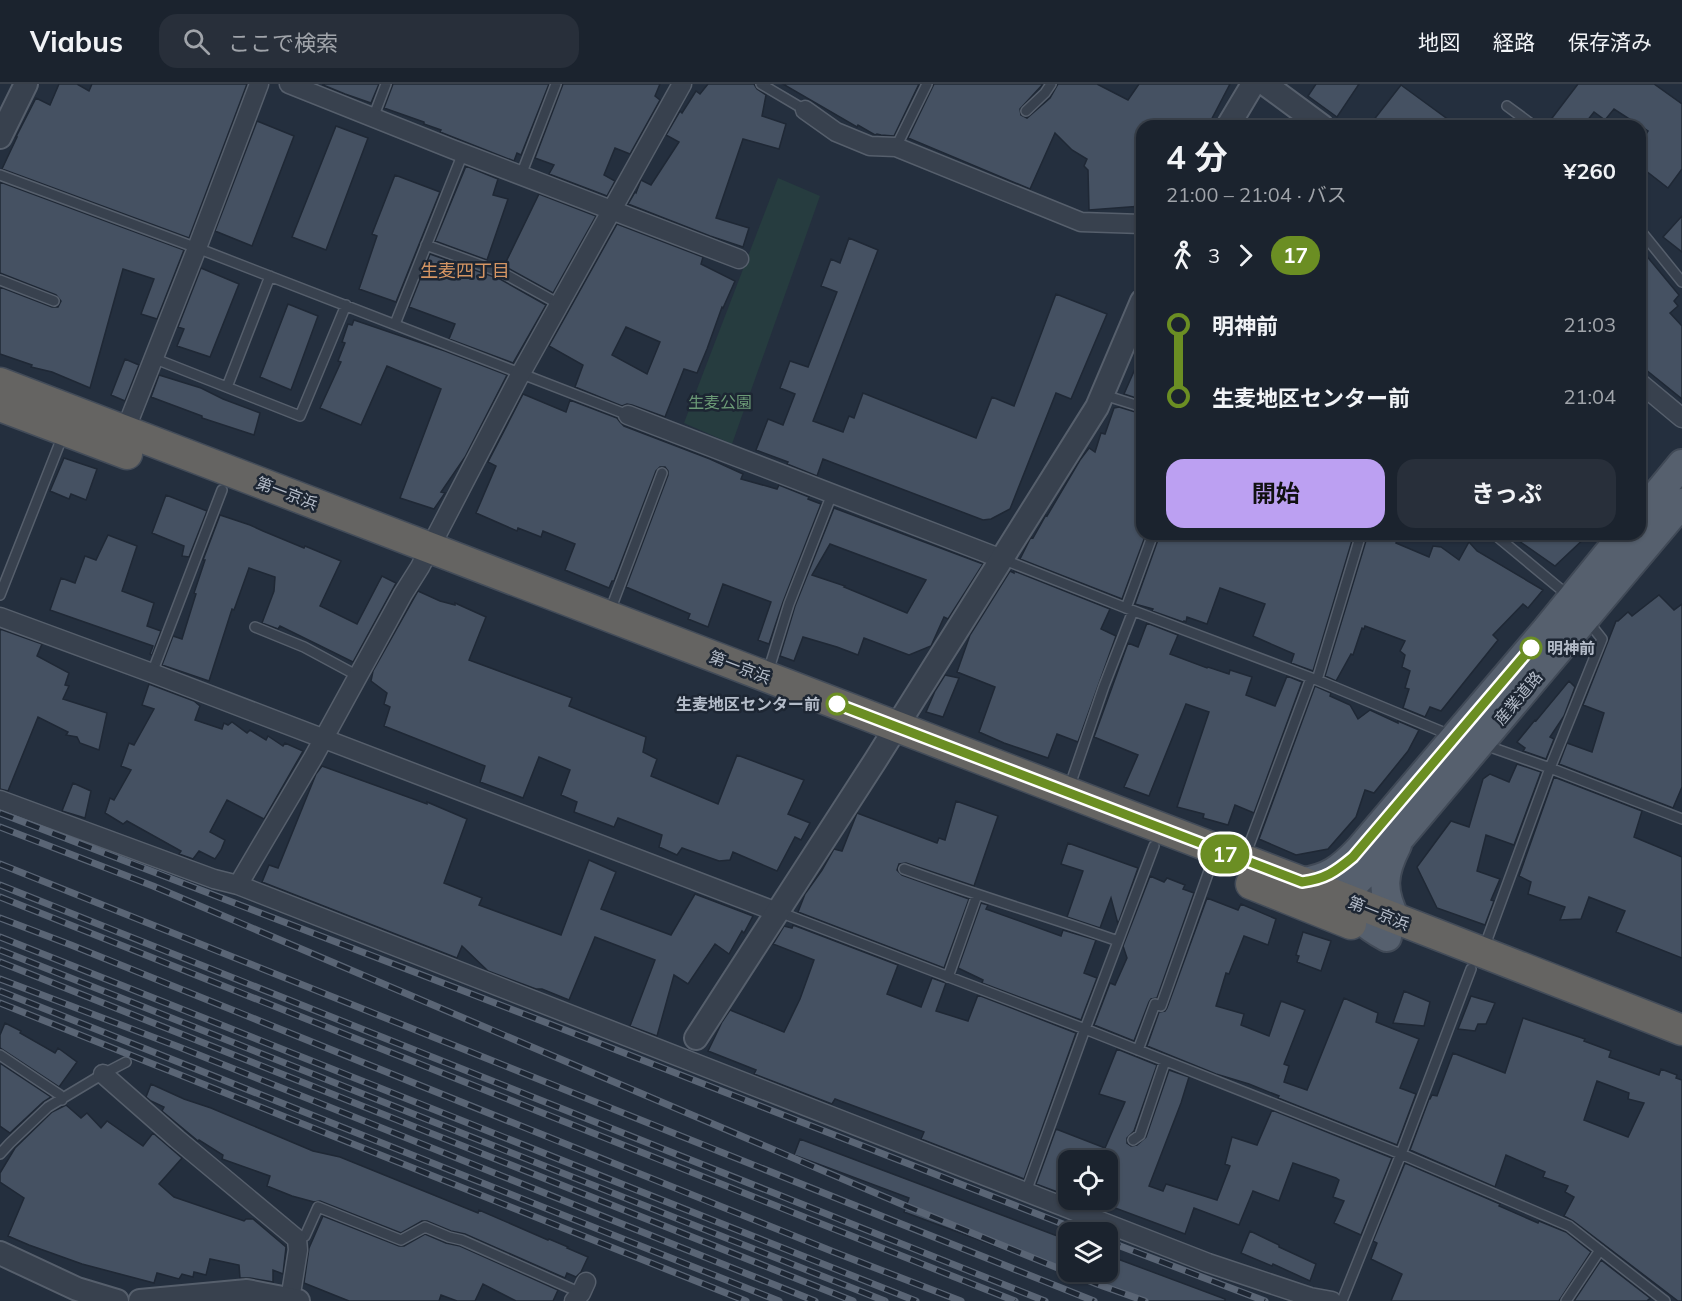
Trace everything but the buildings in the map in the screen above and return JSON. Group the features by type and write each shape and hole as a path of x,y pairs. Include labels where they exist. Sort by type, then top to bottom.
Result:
{"highway":[{"name":"第一京浜","path":"0,383 125,431 425,557 891,736 1209,868 1304,894 1476,961 1682,1030"},
{"name":"第一京浜","path":"0,406 222,490 608,616 766,677 891,736 1067,793 1244,861 1304,894 1348,895 1392,929"},
{"name":"第一京浜","path":"1476,961 1682,1050"}],"main road":[{"path":"1646,508 1682,464"},
{"name":"産業道路","path":"1646,540 1682,503"},
{"name":"産業道路","path":"1579,608 1620,540"},
{"name":"産業道路","path":"1348,895 1388,834 1579,608 1646,540"},
{"name":"産業道路","path":"1304,894 1314,880 1328,876 1359,850 1388,834"},
{"name":"産業道路","path":"1388,834 1389,860 1385,893 1392,929"}],"street":[{"path":"0,137 26,84"},
{"path":"125,431 258,84"},
{"path":"289,84 318,89 373,118 739,259"},
{"path":"238,885 425,557 521,373 682,84"},
{"path":"1232,120 1253,84"},
{"path":"1265,84 1306,120"},
{"path":"805,110 836,132 870,146 896,147 1081,222 1136,224"},
{"path":"684,1060 1097,407 1136,316"},
{"path":"1646,387 1682,418"},
{"path":"628,415 1002,559"},
{"path":"0,617 777,912"},
{"path":"0,800 213,879 238,885 1208,1263 1310,1297 1332,1301"},
{"path":"104,1074 177,1139 297,1239 294,1300 247,1292 140,1301"},
{"path":"0,1253 77,1288 117,1301"}],"lane":[{"path":"373,118 386,84"},
{"path":"521,175 556,84"},
{"path":"760,84 805,110"},
{"path":"896,147 927,84"},
{"path":"1026,111 1051,84"},
{"path":"1507,106 1526,120"},
{"path":"395,324 463,153"},
{"path":"0,175 197,248 628,415"},
{"path":"1646,237 1682,282"},
{"path":"426,245 503,273 559,304"},
{"path":"227,387 270,276"},
{"path":"0,280 54,302"},
{"path":"153,358 300,416 346,305"},
{"path":"1103,395 1136,405"},
{"path":"0,595 65,430"},
{"path":"608,616 662,473"},
{"path":"152,673 222,490"},
{"path":"766,677 789,604 832,494"},
{"path":"1067,793 1130,610 1151,540"},
{"path":"1244,861 1314,679 1359,540"},
{"path":"1341,1301 1401,1154 1602,639 1579,608 1501,540"},
{"path":"1002,559 1468,740 1550,768 1682,819"},
{"path":"255,627 304,647 358,676"},
{"path":"1026,1192 1154,846"},
{"path":"1138,1050 1155,1004 1161,1006 1209,868"},
{"path":"904,869 1118,941"},
{"path":"948,977 977,895"},
{"path":"777,912 1085,1029 1401,1154 1569,1226 1665,1301"},
{"path":"0,1056 60,1095 62,1100"},
{"path":"1133,1140 1140,1135 1165,1061"},
{"path":"0,1154 48,1107 126,1062"},
{"path":"0,1136 10,1143"},
{"path":"297,1239 305,1236 318,1207 401,1240 425,1227 462,1240 580,1292"},
{"path":"1566,1301 1600,1250"}],"green space":[{"name":"生麦公園","path":"778,178 820,196 732,444 684,423"}],"railway":[{"path":"0,813 1058,1222"},
{"path":"0,827 153,886 906,1206 1097,1284 1145,1301"},
{"path":"0,864 1094,1301"},
{"path":"0,885 1045,1301"},
{"path":"0,897 1015,1301"},
{"path":"0,918 961,1301"},
{"path":"0,937 916,1301"},
{"path":"0,950 885,1301"},
{"path":"0,962 853,1301"},
{"path":"0,979 179,1047 815,1301"},
{"path":"0,991 779,1301"},
{"path":"0,1003 746,1301"},
{"path":"1118,1245 1265,1301"}],"bus line":[{"name":"17","path":"837,704 1302,882 1328,876 1353,857 1531,648"}],"place":[{"name":"明神前","path":"1531,648"},
{"name":"生麦地区センター前","path":"837,704"}],"district":[{"name":"生麦四丁目","path":"465,270"}]}
